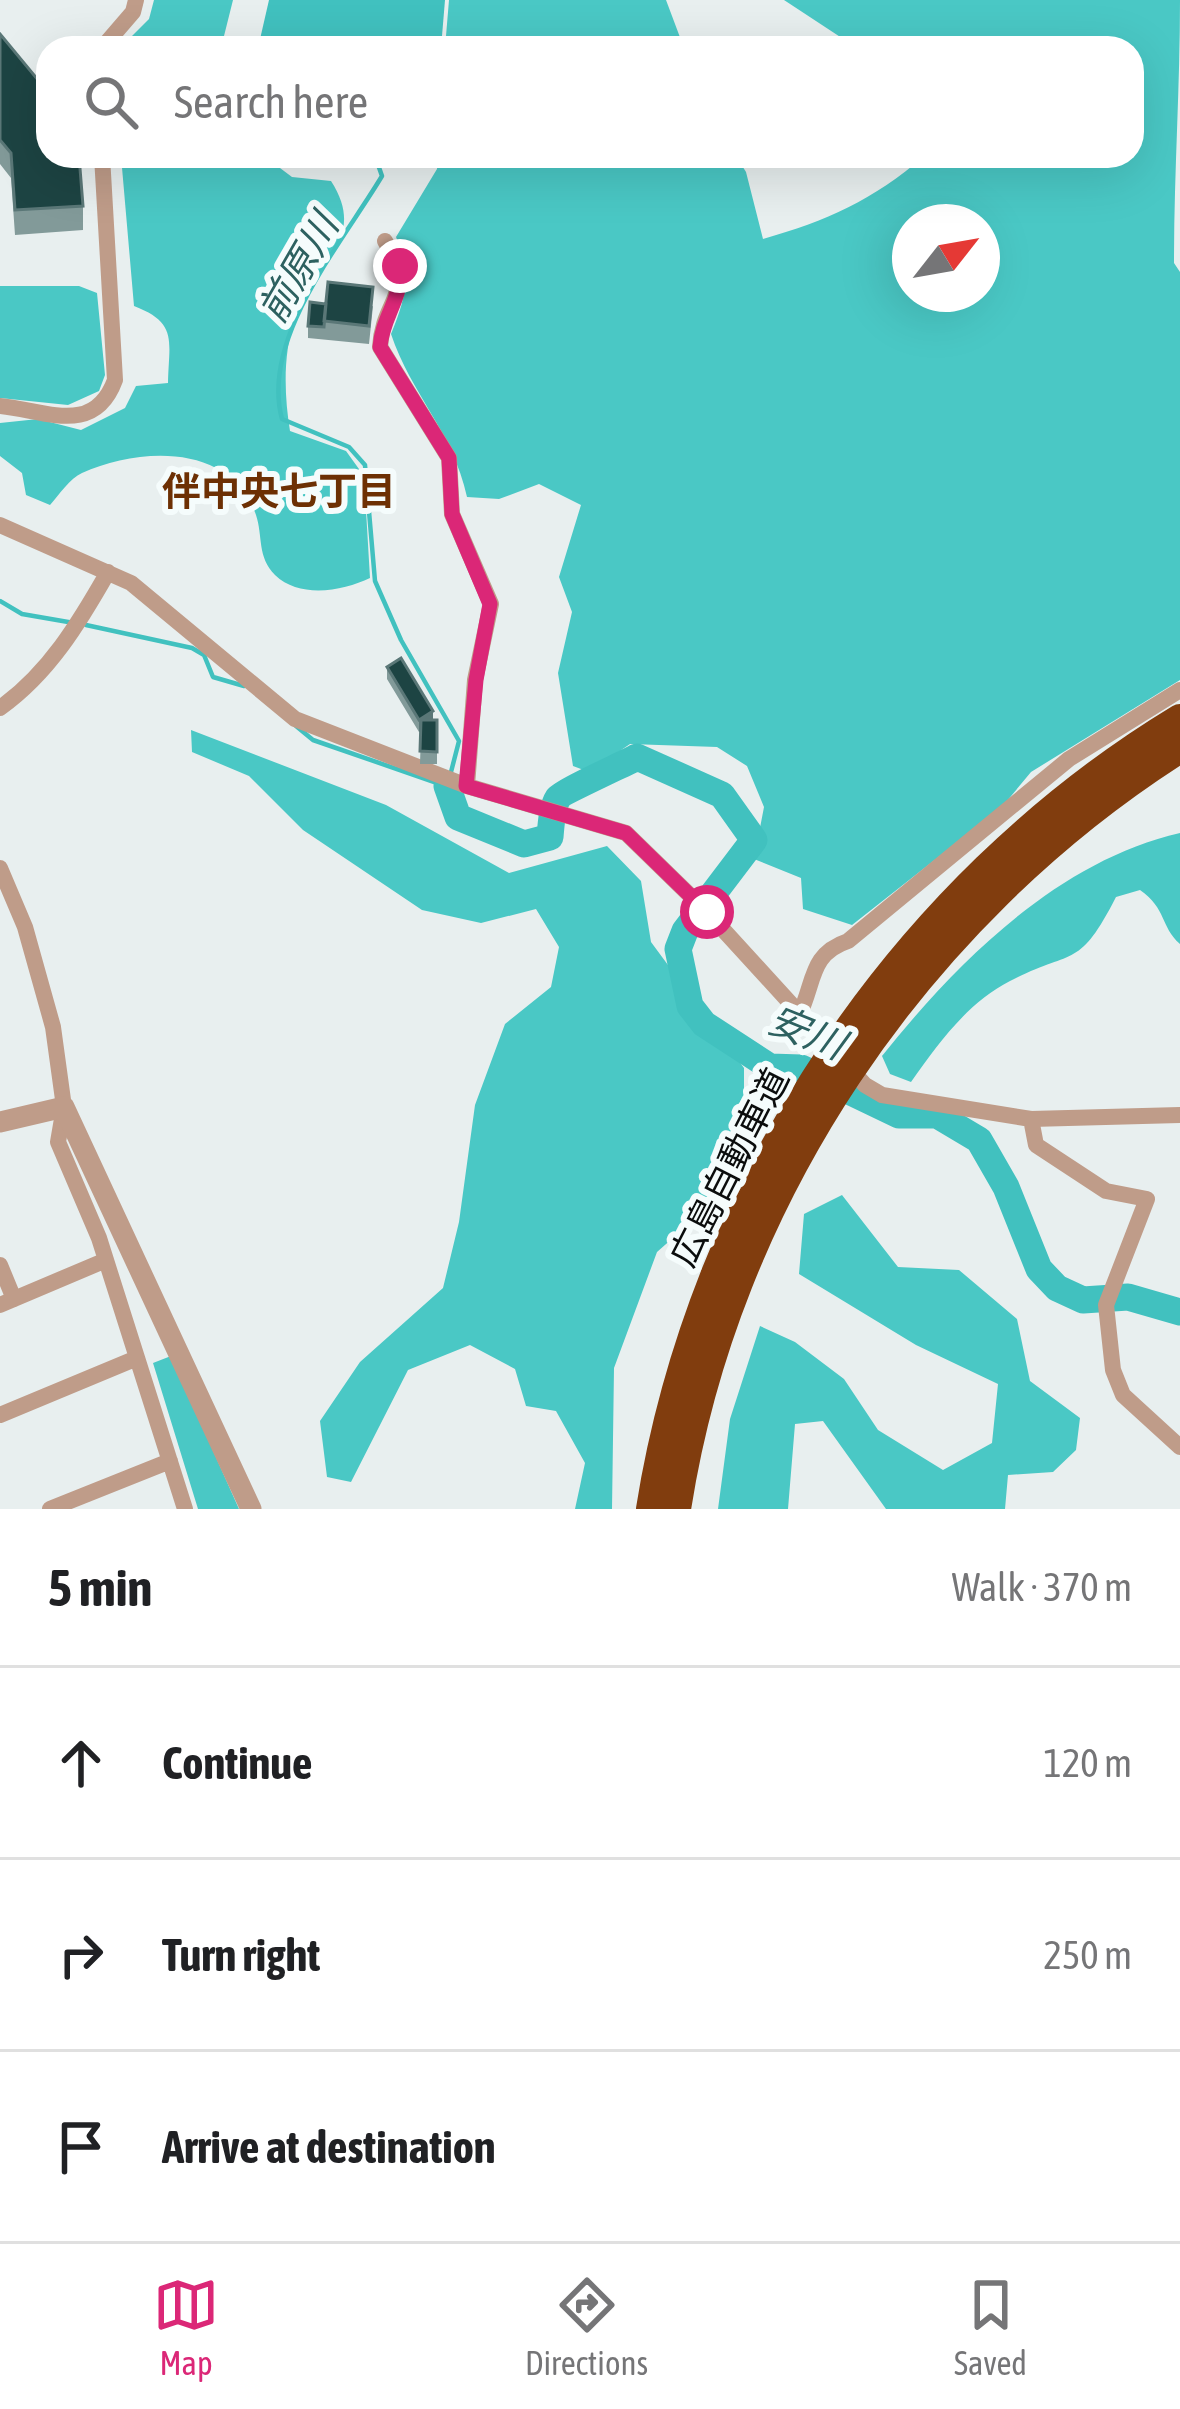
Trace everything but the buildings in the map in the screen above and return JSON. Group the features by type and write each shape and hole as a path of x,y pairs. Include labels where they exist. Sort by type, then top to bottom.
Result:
{"highway":[{"name":"広島自動車道","path":"651,1509 674,1398 697,1319 776,1171 866,1026 943,913 1011,846 1082,787 1180,719"},
{"name":"広島自動車道","path":"866,1026 1028,864 1180,748"},
{"name":"広島自動車道","path":"676,1509 720,1328 776,1171"}],"street":[{"path":"112,36 133,12 136,0"},
{"path":"0,406 71,420 92,413 109,397 115,380 103,168"},
{"path":"386,241 400,266 402,285 381,327 380,347 449,458 452,514 490,604 476,680 466,786"},
{"path":"0,525 131,583 295,719 466,786 626,833 704,909 865,1085 882,1094 1031,1119 1180,1115"},
{"path":"0,708 25,690 79,623 107,572"},
{"path":"799,1015 810,994 813,968 828,948 865,928 1069,759 1180,690"},
{"path":"0,868 25,927 53,1027 64,1107 251,1509"},
{"path":"0,1122 64,1107"},
{"path":"64,1107 58,1142 106,1260 185,1509"},
{"path":"1031,1119 1036,1145 1106,1191 1147,1199 1108,1300 1116,1384 1180,1447"},
{"path":"0,1265 7,1302 106,1260"},
{"path":"0,1415 137,1358"},
{"path":"50,1509 80,1503 170,1461"}],"shaded area":[{"path":"154,0 233,0 224,36 132,36 149,19"},
{"path":"269,0 445,0 442,36 261,36"},
{"path":"449,0 666,0 680,36 446,36"},
{"path":"784,0 1180,0 1174,263 1180,272 1180,680 1031,772 1002,807 852,925 803,909 801,878 754,859 764,807 747,766 717,747 630,744 589,772 573,766 558,673 572,612 559,577 581,505 539,484 499,499 467,497 452,453 391,334 405,286 396,237 437,168 744,168 763,239 848,207 909,168 1144,168 1144,36 839,36"},
{"path":"122,168 280,168 292,177 331,181 341,202 341,237 295,317 287,360 287,403 290,431 346,451 364,476 370,578 322,590 285,583 265,561 256,515 244,491 226,474 181,457 130,458 105,464 78,475 50,505 26,495 22,473 0,456 0,423 38,419 81,430 125,408 136,386 168,383 168,335 158,319 134,306"},
{"path":"0,286 79,286 97,293 105,375 99,391 68,405 0,398"},
{"path":"191,730 386,805 509,873 607,846 641,881 651,942 744,1068 744,1130 725,1192 657,1252 614,1368 612,1509 575,1509 585,1463 556,1411 526,1406 515,1369 470,1345 408,1370 351,1482 327,1477 320,1421 360,1362 443,1288 459,1222 475,1105 505,1024 551,987 559,947 536,909 481,923 422,910 303,830 249,776 192,752"},
{"path":"1180,833 1180,944 1155,904 1140,890 1116,897 1083,947 1010,981 980,1001 911,1082 890,1074 882,1056 943,985 1014,919 1093,866"},
{"path":"842,1195 898,1267 959,1270 1017,1319 1030,1381 1080,1418 1076,1450 1053,1472 1008,1475 1005,1509 886,1509 823,1421 795,1424 788,1509 718,1509 730,1419 760,1326 795,1342 844,1379 878,1430 943,1470 992,1443 998,1384 916,1345 799,1274 804,1214"},
{"path":"171,1356 239,1509 198,1509 153,1363"}],"waterway":[{"name":"前原川","path":"379,168 382,176 327,261 293,325 278,388 282,419 349,447 365,465 375,581 401,640 459,741 451,772"},
{"name":"安川","path":"0,601 22,614 74,623"},
{"name":"安川","path":"86,625 192,648 204,655 213,677 244,686"},
{"name":"安川","path":"296,726 313,740 440,784"},
{"name":"安川","path":"447,786 458,817 524,844 550,837 558,798 637,757 722,795 754,840 685,931 678,949 690,1006 704,1024 770,1067 801,1068 899,1115 937,1115 979,1140 1006,1187 1039,1269 1057,1288 1083,1300 1128,1297 1180,1312"}],"district":[{"name":"伴中央七丁目","path":"279,491"}],"route":[{"path":"400,266 402,285 397,304 381,327 380,347 449,458 452,514 486,584 490,604 476,680 466,786 626,833 707,912"}]}
